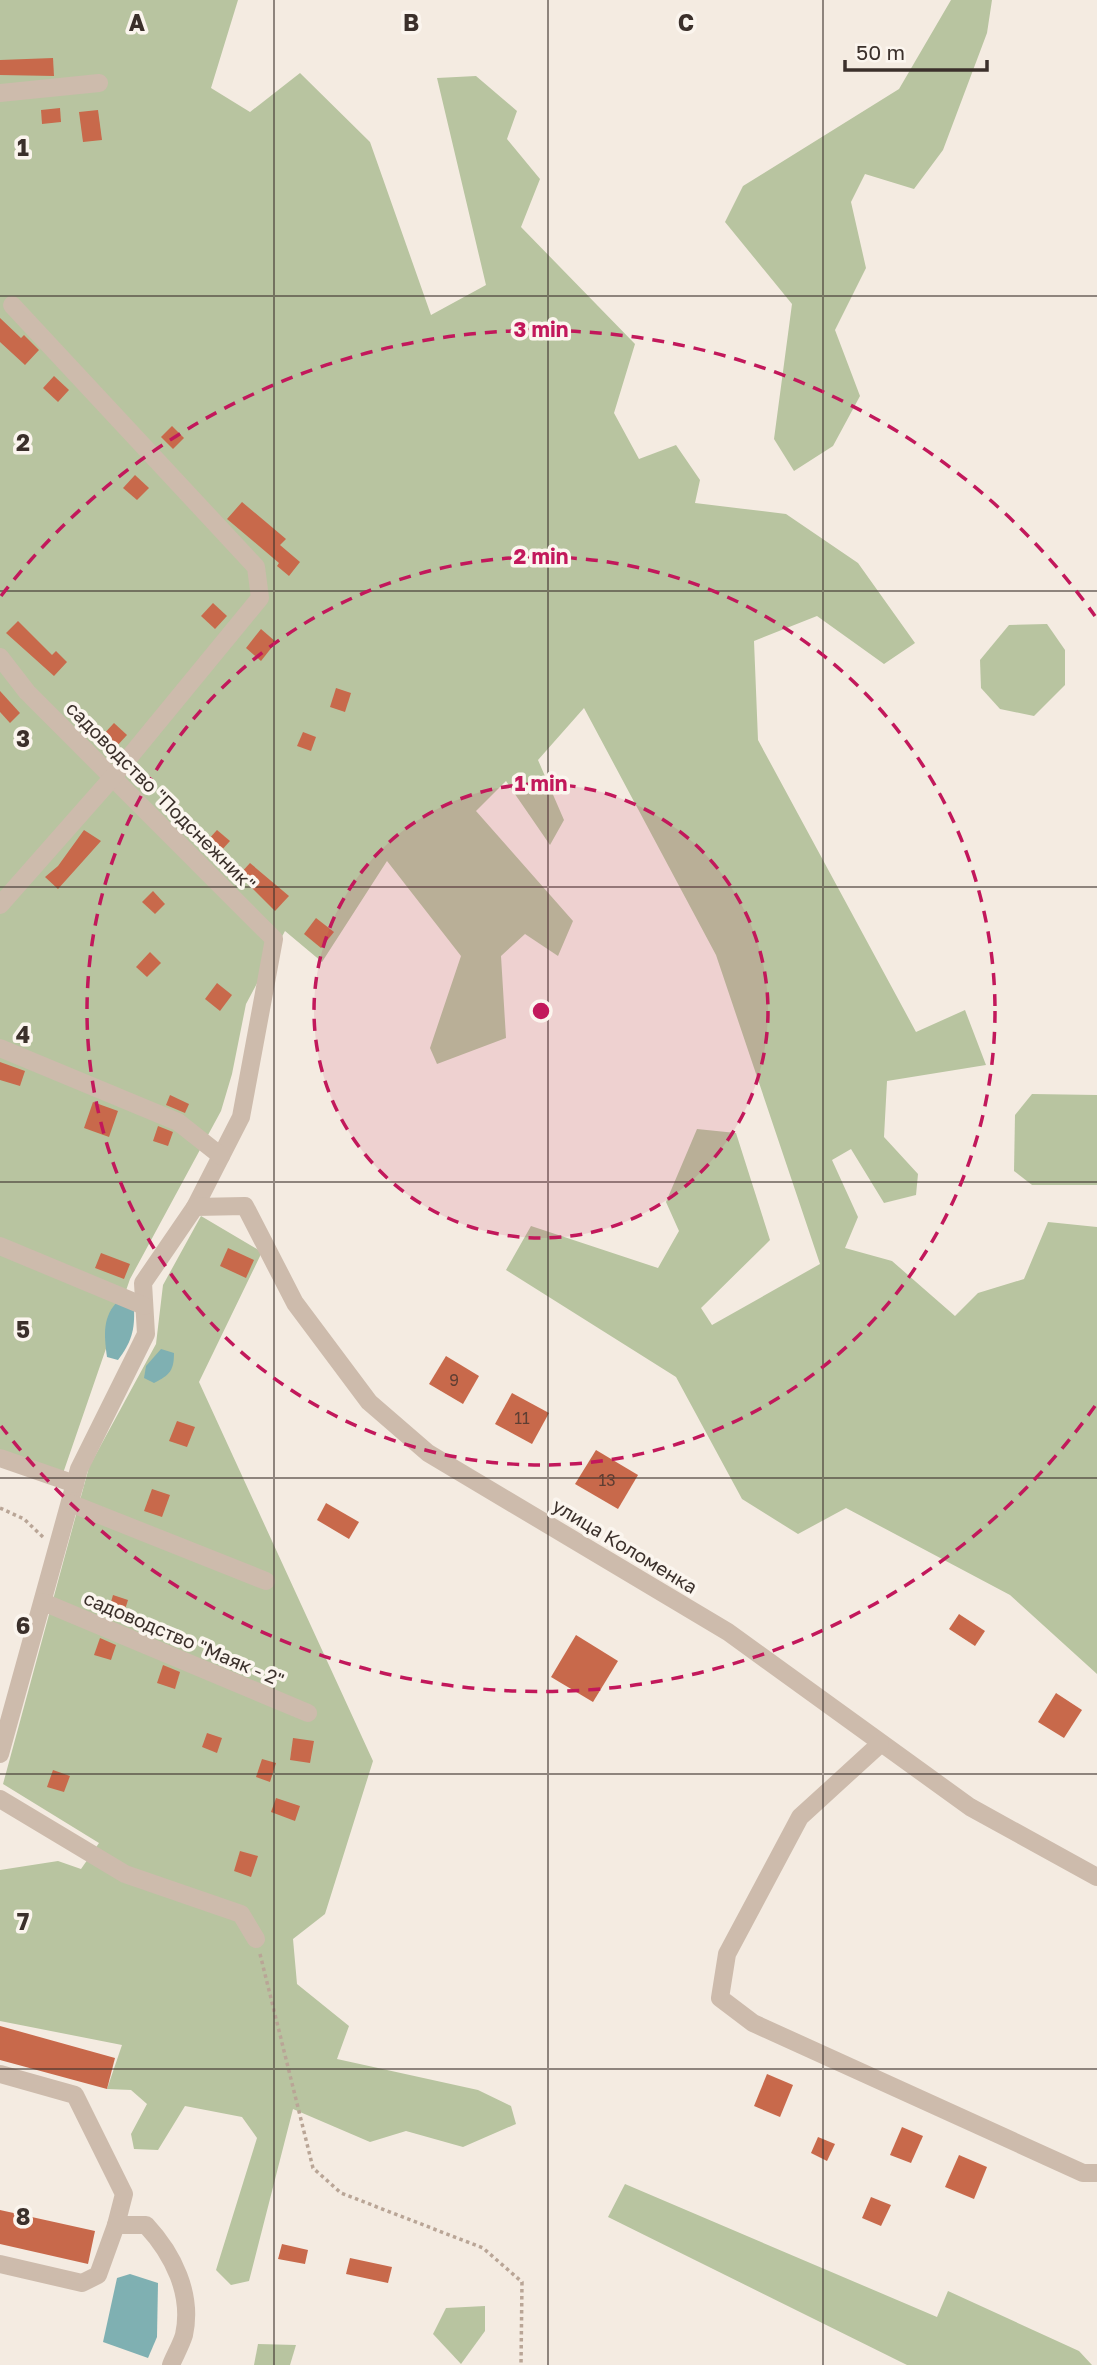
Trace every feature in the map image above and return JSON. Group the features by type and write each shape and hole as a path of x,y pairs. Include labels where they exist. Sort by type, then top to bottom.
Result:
{"street":[{"path":"0,93 99,83"},
{"path":"0,905 113,776 260,598 256,567 12,305"},
{"name":"садоводство \"Подснежник\"","path":"0,657 27,692 274,939 241,1117 221,1156"},
{"path":"0,1048 178,1122 221,1156 195,1207 143,1283 146,1334 79,1469 0,1754"},
{"name":"улица Коломенка","path":"195,1207 245,1206 295,1303 369,1402 428,1453 727,1632 970,1807 1097,1877"},
{"path":"0,1246 144,1306"},
{"path":"0,1458 75,1484"},
{"path":"70,1503 267,1581"},
{"name":"садоводство \"Маяк - 2\"","path":"43,1602 308,1713"},
{"path":"880,1744 800,1817 727,1954 720,1998 753,2023 1083,2173 1097,2173"},
{"path":"0,1799 125,1874 241,1914 256,1939"},
{"path":"0,2074 75,2095 124,2194 98,2274 82,2283 0,2264"},
{"path":"116,2225 146,2225 166,2247 184,2287 184,2334 171,2365"}],"path":[{"path":"0,1508 24,1519 39,1536 59,1545"},
{"path":"256,1939 313,2168 341,2193 484,2248 522,2283 521,2365"}],"green space":[{"path":"0,0 238,0 211,88 250,112 300,73 370,142 431,315 486,285 437,78 476,76 517,111 507,139 540,179 521,227 635,344 614,413 639,459 676,445 700,480 695,503 786,514 858,563 915,643 884,664 817,616 754,641 758,740 916,1032 965,1010 986,1065 887,1081 884,1137 918,1174 916,1195 884,1203 851,1149 832,1160 858,1217 845,1248 892,1261 955,1316 978,1293 1024,1279 1048,1222 1097,1227 1097,1674 1010,1595 846,1508 798,1534 742,1499 676,1377 506,1270 531,1226 658,1268 679,1231 666,1202 697,1129 736,1133 770,1240 701,1308 712,1325 820,1264 716,955 584,708 538,760 564,820 550,845 506,781 476,811 573,921 558,956 525,934 501,956 506,1038 437,1064 430,1048 461,956 387,861 322,962 285,931 246,1004 232,1074 221,1111 130,1279 60,1482 0,1460"},
{"path":"951,0 992,0 987,33 943,150 914,189 865,174 851,202 866,268 835,330 860,396 833,446 794,471 774,439 792,304 725,222 743,186 899,89"},
{"path":"1047,624 1065,650 1065,685 1034,716 1000,709 981,688 980,660 1009,625"},
{"path":"1032,1094 1097,1095 1097,1185 1032,1185 1014,1171 1015,1115"},
{"path":"201,1216 262,1252 199,1382 373,1761 325,1914 293,1939 297,1984 349,2026 337,2059 478,2090 511,2106 516,2124 463,2147 406,2131 370,2142 293,2109 249,2281 231,2285 216,2270 257,2138 242,2117 185,2106 158,2150 134,2149 131,2134 147,2104 131,2090 107,2089 122,2045 0,2021 0,1870 58,1861 81,1869 99,1843 3,1784 89,1467 156,1344 163,1285"},
{"path":"625,2184 937,2317 948,2291 1079,2351 1092,2365 907,2365 608,2217"},
{"path":"485,2306 485,2331 461,2364 433,2334 446,2308"},
{"path":"258,2344 296,2345 290,2365 254,2365"}],"water":[{"path":"119,1300 134,1309 134,1317 131,1336 118,1360 107,1357 105,1334 107,1319"},
{"path":"161,1349 174,1353 173,1364 164,1377 154,1383 144,1378 146,1366"},
{"path":"130,2274 158,2283 157,2337 148,2358 103,2342 117,2278"}],"building":[{"path":"53,58 54,76 0,75 0,60"},
{"path":"60,108 61,122 42,124 41,110"},
{"path":"98,110 102,140 83,142 79,112"},
{"path":"0,318 21,338 24,335 39,350 25,365 0,342"},
{"path":"54,376 69,390 58,402 43,388"},
{"path":"172,426 184,438 173,449 161,437"},
{"path":"135,475 149,488 137,500 123,488"},
{"path":"242,502 286,539 280,545 300,562 289,576 277,566 279,563 227,519"},
{"path":"213,603 227,616 215,629 201,616"},
{"path":"18,621 52,655 56,651 67,662 54,676 6,633"},
{"path":"261,629 276,642 261,661 246,648"},
{"path":"336,688 351,693 345,712 330,707"},
{"path":"0,691 20,713 10,723 0,712"},
{"path":"114,723 127,735 115,748 102,736"},
{"path":"303,732 316,737 311,751 297,746"},
{"path":"84,830 101,841 58,889 45,877 58,866"},
{"path":"217,830 230,841 220,852 207,841"},
{"path":"250,863 289,896 275,911 239,875"},
{"path":"153,891 165,904 155,914 142,902"},
{"path":"316,918 334,932 321,948 304,934"},
{"path":"150,952 161,963 147,977 136,967"},
{"path":"217,983 232,995 220,1011 205,999"},
{"path":"0,1062 25,1071 20,1086 0,1080"},
{"path":"170,1095 189,1104 185,1113 166,1105"},
{"path":"93,1102 118,1111 109,1137 84,1128"},
{"path":"158,1126 173,1132 168,1146 153,1141"},
{"path":"228,1248 254,1260 246,1278 220,1266"},
{"path":"101,1253 130,1264 124,1279 95,1268"},
{"path":"446,1356 479,1376 463,1404 429,1384"},
{"path":"512,1393 549,1413 532,1444 495,1424"},
{"path":"177,1421 195,1427 187,1447 169,1441"},
{"path":"596,1450 638,1475 618,1509 575,1484"},
{"path":"152,1489 170,1495 162,1517 144,1511"},
{"path":"326,1503 359,1522 349,1539 317,1520"},
{"path":"113,1595 128,1600 121,1622 107,1616"},
{"path":"959,1614 985,1631 975,1646 949,1629"},
{"path":"576,1635 618,1661 593,1702 551,1677"},
{"path":"100,1638 116,1645 111,1660 94,1655"},
{"path":"163,1665 180,1672 175,1689 157,1683"},
{"path":"1056,1693 1082,1710 1064,1738 1038,1722"},
{"path":"207,1733 222,1738 217,1753 202,1747"},
{"path":"293,1738 314,1741 310,1763 290,1760"},
{"path":"262,1759 276,1763 270,1782 256,1777"},
{"path":"53,1770 70,1776 64,1792 47,1787"},
{"path":"276,1798 300,1806 295,1821 271,1812"},
{"path":"240,1851 258,1856 251,1877 234,1871"},
{"path":"0,2026 115,2058 107,2089 0,2060"},
{"path":"767,2074 793,2085 780,2117 754,2106"},
{"path":"902,2127 923,2136 911,2163 890,2155"},
{"path":"818,2137 835,2144 827,2161 811,2153"},
{"path":"959,2155 987,2167 974,2199 945,2187"},
{"path":"871,2197 891,2205 881,2226 862,2218"},
{"path":"0,2210 95,2231 88,2264 0,2244"},
{"path":"282,2244 308,2250 305,2264 278,2259"},
{"path":"350,2258 392,2267 388,2283 346,2274"}]}
